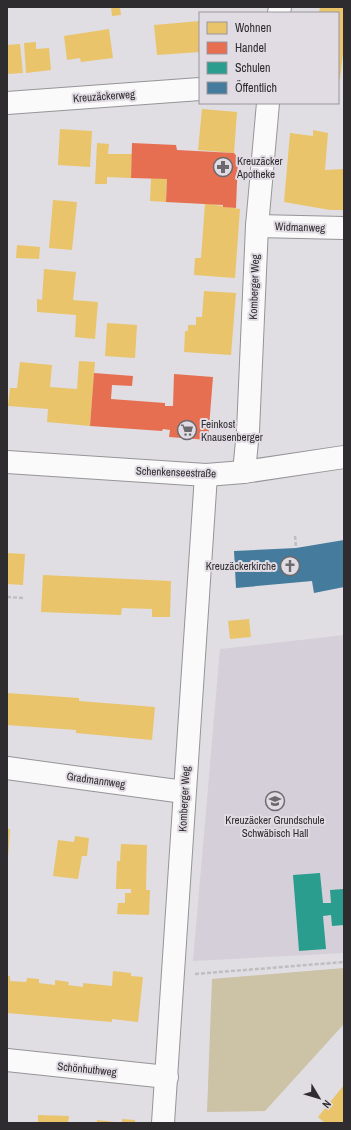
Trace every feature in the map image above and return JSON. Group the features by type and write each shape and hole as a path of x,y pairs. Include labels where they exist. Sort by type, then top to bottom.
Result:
{"street":[{"name":"Kreuzäckerweg","path":"7,103 199,89"},
{"name":"Komberger Weg","path":"244,472 248,431 257,226 268,104"},
{"name":"Widmanweg","path":"257,226 344,228"},
{"name":"Schenkenseestraße","path":"7,462 206,475 244,472 344,457"},
{"name":"Komberger Weg","path":"163,1123 206,475"},
{"name":"Gradmannweg","path":"7,768 184,792"},
{"name":"Schönhuthweg","path":"7,1060 167,1077"}],"path":[{"path":"295,536 296,548"},
{"path":"7,597 23,598"},
{"path":"174,975 344,962"}],"shaded area":[{"name":"Kreuzäcker Grundschule Schwäbisch Hall","path":"344,635 344,953 193,961 220,649"},
{"path":"344,968 344,1024 265,1111 207,1112 212,979"}],"building: Wohnen":[{"path":"111,7 120,7 121,15 112,16"},
{"path":"320,7 344,7 344,45 340,79 339,12 319,12"},
{"path":"199,21 199,52 157,55 154,25"},
{"path":"109,29 113,58 81,62 80,58 67,60 64,36"},
{"path":"36,42 36,49 49,48 51,70 26,73 24,43"},
{"path":"20,44 23,73 7,74 7,45"},
{"path":"202,109 237,112 234,153 198,150"},
{"path":"60,129 92,131 90,167 58,165"},
{"path":"313,130 328,133 325,170 344,169 344,210 330,210 284,202 290,133 313,136"},
{"path":"97,143 109,144 108,154 132,154 131,178 107,177 107,184 95,184"},
{"path":"151,178 167,179 166,202 150,201"},
{"path":"53,200 77,202 72,250 49,248"},
{"path":"205,203 240,209 235,278 194,275 195,258 201,258"},
{"path":"17,245 40,247 39,259 16,258"},
{"path":"44,269 76,272 73,300 98,302 95,339 75,337 76,315 37,312 37,299 42,300"},
{"path":"204,291 236,293 231,355 184,352 185,331 188,331 188,325 196,325 196,317 202,317"},
{"path":"107,323 137,325 135,358 105,356"},
{"path":"79,361 95,362 90,426 47,422 48,409 8,406 10,388 17,388 20,362 52,365 50,387 77,389"},
{"path":"7,553 25,554 23,585 7,584"},
{"path":"43,575 171,581 170,617 152,617 152,609 122,608 121,615 41,612"},
{"path":"249,619 251,637 230,639 228,621"},
{"path":"7,693 79,698 79,701 155,707 152,740 76,733 76,730 7,725"},
{"path":"7,829 10,829 8,858 7,858"},
{"path":"75,836 89,838 87,856 82,856 78,879 53,876 58,840 74,842"},
{"path":"121,844 147,845 146,890 150,890 149,915 117,914 118,903 125,903 125,893 131,893 131,889 116,889 117,861 120,861"},
{"path":"113,971 131,973 131,976 143,977 138,1022 112,1019 112,1022 7,1013 7,976 10,976 10,981 26,982 27,978 39,979 39,983 55,985 55,980 69,982 68,985 83,987 83,983 112,986"},
{"path":"344,1085 344,1123 325,1123 318,1117"},
{"path":"38,1115 69,1116 68,1123 38,1123"},
{"path":"122,1119 135,1120 135,1123 122,1123"},
{"path":"97,1120 115,1122 115,1123 97,1123"}],"building: Handel":[{"path":"132,143 176,145 177,150 234,153 238,158 236,208 223,207 223,205 166,202 167,179 131,178"},
{"path":"94,373 133,376 132,386 112,385 111,399 165,403 165,406 173,406 174,374 213,377 208,440 169,437 170,430 163,429 162,431 90,426"}],"building: Schulen":[{"path":"320,873 323,903 331,903 330,890 344,889 344,925 332,926 331,915 323,916 326,949 299,951 293,875"}],"building: Öffentlich":[{"name":"Kreuzäckerkirche","path":"344,540 344,587 314,593 312,581 236,588 234,551 296,548"}],"place":[{"name":"Kreuzäcker Apotheke","path":"223,167"},
{"name":"Feinkost Knausenberger","path":"187,430"},
{"name":"Kreuzäckerkirche","path":"290,566"},
{"name":"Kreuzäcker Grundschule Schwäbisch Hall","path":"275,801"}]}
